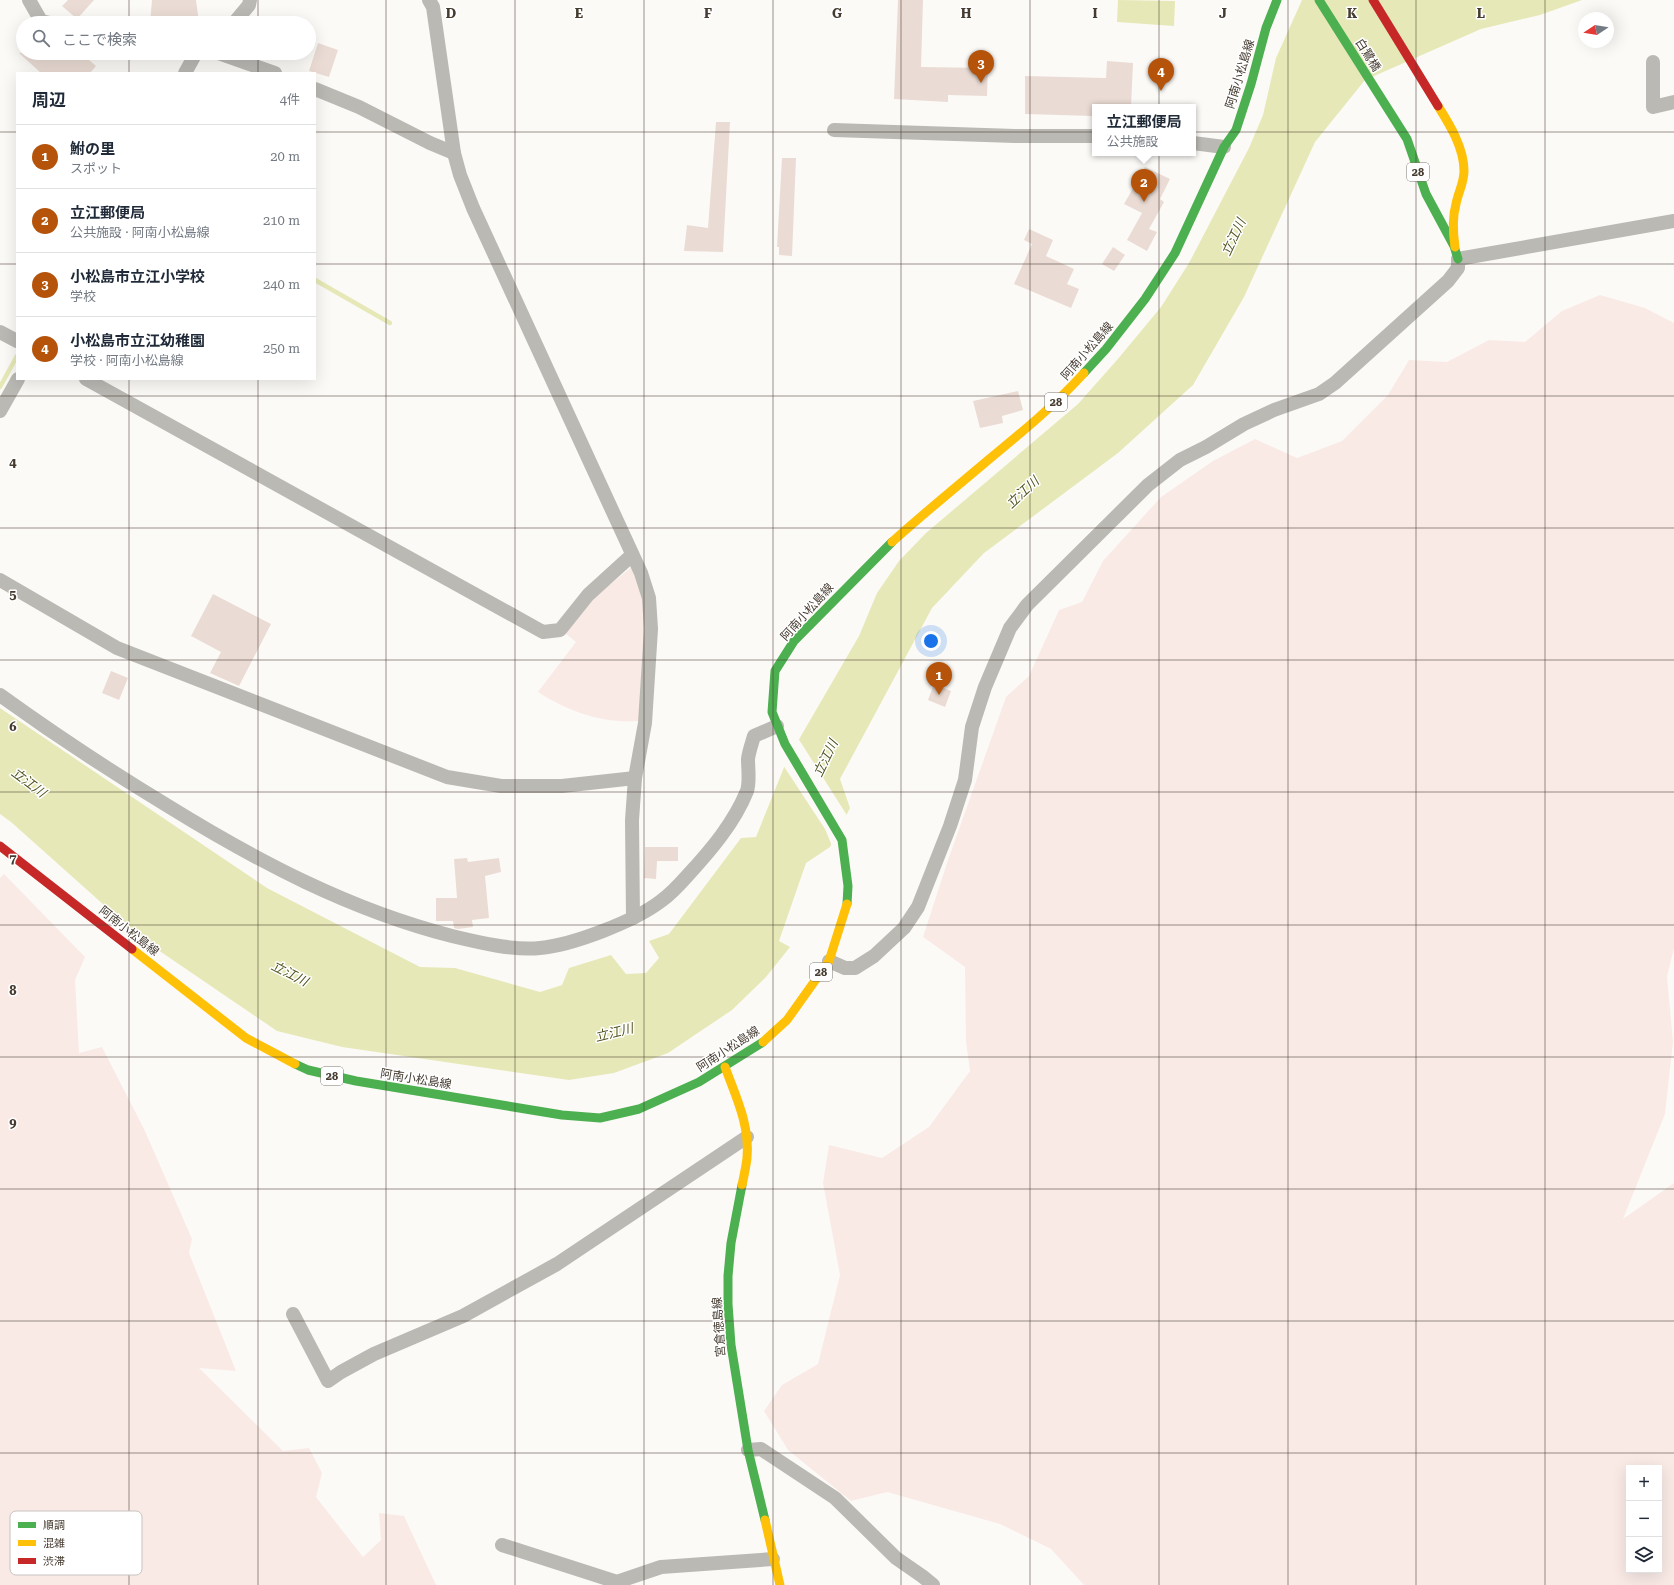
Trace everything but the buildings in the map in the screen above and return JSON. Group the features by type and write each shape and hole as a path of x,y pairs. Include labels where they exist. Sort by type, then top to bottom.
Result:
{"main road":[{"name":"阿南小松島線","path":"0,846 246,1038 280,1057 308,1070 372,1084 562,1114 600,1118 639,1109 688,1088 760,1045 787,1020 808,994 829,961 847,906 848,886 842,840 785,744 772,712 775,671 794,641 880,553 928,510 1033,424 1066,393 1106,349 1145,300 1175,253 1224,147 1236,130 1251,84 1266,28 1277,0"},
{"name":"白鷺橋","path":"1319,0 1407,139 1426,194 1454,246 1458,259"},
{"path":"1373,0 1450,125 1458,145 1464,167 1462,185 1455,206 1453,220 1458,259"},
{"name":"宮倉徳島線","path":"724,1067 744,1119 747,1137 747,1158 731,1243 728,1276 728,1304 731,1345 748,1450 780,1585"}],"street":[{"path":"29,0 38,16"},
{"path":"240,16 249,5 250,0"},
{"path":"429,0 432,8 454,153 460,175 473,208 641,573 649,598 651,629 645,723 636,778 632,820 633,918"},
{"path":"186,72 192,60"},
{"path":"238,60 272,72"},
{"path":"1653,62 1653,106 1674,102"},
{"path":"316,89 359,107 430,143 454,153"},
{"path":"834,130 1015,136 1092,136"},
{"path":"1196,143 1224,147"},
{"path":"829,961 846,968 855,968 874,956 904,928 918,907 950,826 965,780 972,727 985,687 1010,628 1027,605 1148,485 1180,460 1206,447 1244,424 1274,410 1319,394 1335,383 1448,281 1458,268 1458,259 1674,221"},
{"path":"0,332 16,340"},
{"path":"0,412 17,380"},
{"path":"88,380 543,632 560,630 588,594 632,555"},
{"path":"0,580 117,648 447,777 509,786 562,786 636,778"},
{"path":"0,695 113,773 218,837 287,874 374,911 418,927 508,947 539,948 576,940 633,918 661,901 708,854 732,820 748,788 748,755 754,736 777,726"},
{"path":"293,1314 328,1381 374,1354 464,1316 557,1264 747,1137"},
{"path":"748,1450 761,1449 834,1498 896,1558 933,1585"},
{"path":"502,1544 617,1582 660,1567 773,1559"}],"shaded area":[{"path":"1600,295 1645,308 1674,323 1674,948 1667,977 1673,1042 1665,1114 1623,1219 1674,1183 1674,1585 1084,1585 1051,1549 1000,1524 887,1492 851,1501 788,1450 764,1411 782,1385 818,1364 840,1275 823,1183 829,1145 882,1158 929,1127 970,1071 966,1042 965,967 923,937 948,860 1006,697 1029,676 1059,610 1082,602 1103,561 1161,497 1213,461 1255,439 1297,458 1342,441 1388,395 1409,360 1447,362 1489,340 1525,342 1562,311"},
{"path":"632,567 642,591 645,609 639,721 612,720 586,715 561,705 538,692 576,642 565,633 591,600"},
{"path":"4,874 85,957 75,980 79,1053 102,1047 145,1131 192,1239 189,1253 236,1371 199,1368 283,1451 309,1448 322,1473 316,1497 363,1557 381,1540 379,1513 404,1516 436,1585 0,1585 0,878"}],"water":[{"path":"1118,0 1175,1 1174,26 1117,22"},
{"name":"立江川","path":"1302,0 1582,0 1540,15 1481,29 1365,80 1315,142 1244,297 1193,385 1118,453 984,553 932,608 840,779 850,808 830,847 806,863 779,941 790,947 766,977 732,1010 668,1053 614,1073 569,1080 342,1047 277,1031 142,939 11,822 0,814 0,708 267,888 420,967 455,968 540,992 562,985 569,968 611,955 626,974 646,973 659,958 649,941 669,934 741,838 756,837 787,760 859,636 877,593 899,561 926,533 1078,404 1161,307 1189,263 1249,148 1263,115 1276,58"}],"pier":[{"path":"798,738 848,817 832,846 825,829 783,765"}],"waterway":[{"path":"316,281 390,323"},
{"path":"0,387 16,358"}],"traffic: fast":[{"path":"1084,373 1106,349 1145,299 1175,253 1224,147 1236,130 1251,84 1266,28 1277,0"},
{"path":"1319,0 1407,139 1426,194 1454,246 1458,259"},
{"path":"847,904 848,886 842,840 785,744 772,712 775,671 794,641 892,542"},
{"path":"295,1064 308,1070 356,1081 562,1115 600,1118 639,1109 699,1082 763,1042"},
{"path":"742,1185 731,1243 728,1276 728,1304 731,1345 748,1450 765,1520"}],"traffic: slow":[{"path":"1438,106 1456,137 1463,162 1463,180 1453,220 1455,247"},
{"path":"892,542 1037,419 1084,373"},
{"path":"763,1042 787,1020 829,961 847,904"},
{"path":"132,949 246,1038 295,1064"},
{"path":"725,1067 738,1100 746,1134 747,1158 742,1185"},
{"path":"765,1520 780,1585"}],"traffic: jam":[{"path":"1373,0 1438,106"},
{"path":"0,846 132,949"}],"place":[{"name":"小松島市立江小学校","path":"981,83"},
{"name":"小松島市立江幼稚園","path":"1161,91"},
{"name":"立江郵便局","path":"1144,202"},
{"name":"鮒の里","path":"939,695"}]}
